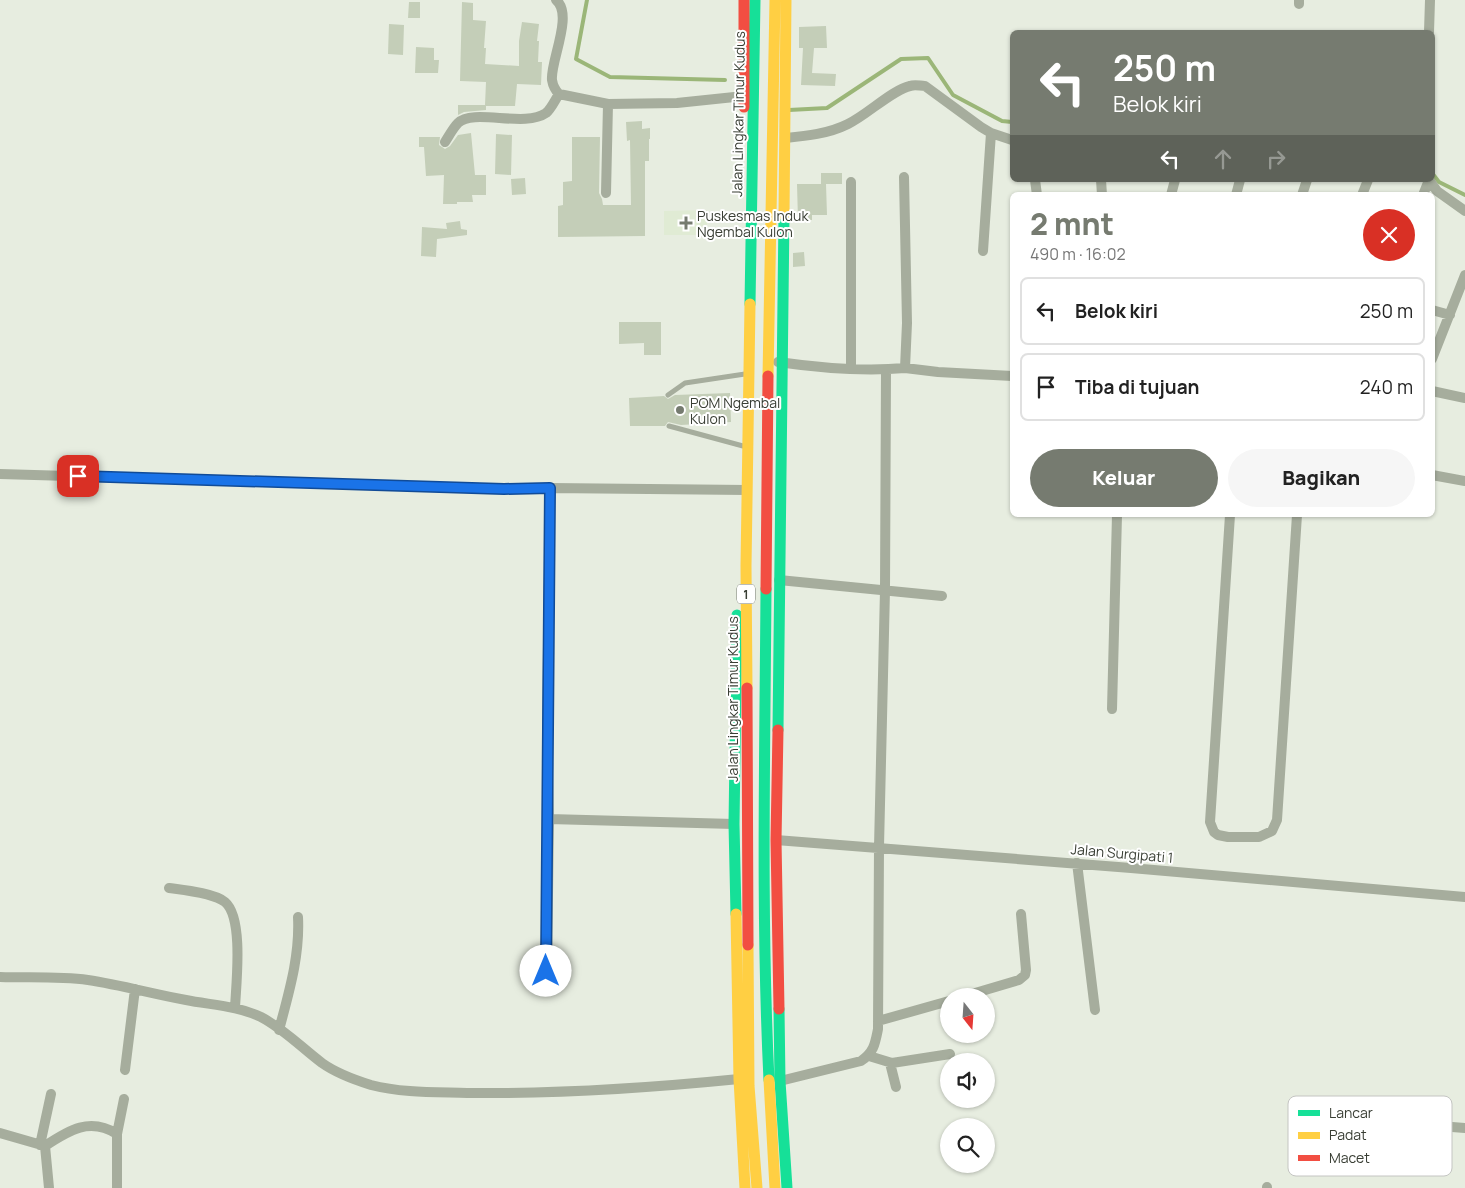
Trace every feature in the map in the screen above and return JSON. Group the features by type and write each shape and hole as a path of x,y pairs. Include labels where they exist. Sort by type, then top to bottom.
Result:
{"main road":[{"path":"744,0 745,356"},
{"name":"Jalan Lingkar Timur Kudus","path":"755,0 744,374 747,447 743,490 747,994 750,1110 757,1188"},
{"name":"1","path":"775,0 769,360 765,447 764,845 765,999 775,1188"},
{"path":"786,0 776,840 780,1081 787,1188"},
{"path":"743,490 734,824 739,1078 745,1188"}],"street":[{"path":"556,0 560,3 563,11 559,46 552,79 554,88 559,94 608,104 677,103 744,96"},
{"path":"1429,30 1430,0"},
{"path":"785,138 814,135 838,129 862,116 898,91 916,85 925,86 991,133 1010,139"},
{"path":"445,142 458,122 465,119 523,119 540,116 548,112 559,94"},
{"path":"606,193 608,104"},
{"path":"983,251 991,133"},
{"path":"904,177 907,323 905,368"},
{"path":"851,182 852,369"},
{"path":"1431,182 1438,191 1465,211"},
{"path":"1435,352 1465,277"},
{"path":"1435,311 1450,315"},
{"path":"745,356 769,360 783,368 811,367 886,370 905,368 938,372 1010,376"},
{"path":"780,1081 861,1061 869,1056 875,1048 878,1021 879,847 885,590 886,370"},
{"path":"1435,392 1465,398"},
{"path":"0,474 504,489 743,490"},
{"path":"1435,476 1465,481"},
{"path":"546,971 549,819 547,728 550,488"},
{"path":"1112,709 1117,517"},
{"path":"1230,517 1210,822 1214,832 1218,835 1245,838 1258,837 1272,831 1277,820 1297,517"},
{"path":"779,580 942,596"},
{"path":"549,819 734,824"},
{"name":"Jalan Surgipati 1","path":"776,840 1077,863 1465,897"},
{"path":"1077,863 1095,1010"},
{"path":"169,888 219,898 231,910 236,925 237,939 235,1008"},
{"path":"992,988 1019,980 1025,975 1026,964 1021,914"},
{"path":"279,1030 292,982 298,936 298,917"},
{"path":"0,977 88,980 187,1001 235,1008 260,1017 296,1041 324,1064 349,1077 373,1085 416,1092 576,1091 684,1084 739,1078"},
{"path":"125,1070 135,989"},
{"path":"878,1021 940,1004"},
{"path":"869,1056 890,1063 899,1063 940,1056"},
{"path":"890,1063 896,1087"},
{"path":"49,1188 42,1145 52,1094"},
{"path":"117,1188 117,1134 124,1099"},
{"path":"0,1133 42,1145 84,1126 98,1126 117,1134"},
{"path":"1452,1127 1465,1128"}],"lane":[{"path":"668,395 685,383 744,374 768,374 783,368"},
{"path":"669,426 747,447"},
{"path":"765,447 781,446"}],"shaded area":[{"name":"Puskesmas Induk Ngembal Kulon","path":"707,210 707,235 664,235 664,211"}],"building":[{"path":"409,2 420,2 420,18 408,18"},
{"path":"462,2 473,3 473,20 486,21 485,64 519,66 519,41 522,22 539,24 537,41 539,41 538,62 542,62 541,85 517,84 515,106 486,106 486,110 464,112 458,115 458,105 485,105 486,82 460,81"},
{"path":"389,24 404,25 403,55 388,54"},
{"path":"826,26 827,48 814,48 812,73 836,74 835,86 801,85 803,48 799,48 799,27"},
{"path":"416,47 434,48 434,60 439,60 438,73 415,73"},
{"path":"642,121 642,129 650,128 649,161 645,161 645,236 558,237 558,206 563,205 563,182 572,181 572,137 600,137 599,193 603,205 631,205 630,140 627,141 626,122"},
{"path":"471,133 475,175 486,175 486,195 472,195 473,202 443,204 444,175 426,176 424,147 419,147 419,137 440,137 439,145 445,149 450,146 458,135"},
{"path":"496,134 512,135 511,175 495,174"},
{"path":"821,173 842,173 842,184 826,184 827,215 812,215 812,220 798,220 797,184 821,184"},
{"path":"525,178 526,194 512,195 511,179"},
{"path":"460,221 461,229 467,230 467,235 437,239 436,257 421,256 422,227 447,229 446,223"},
{"path":"804,252 805,266 793,267 793,253"},
{"path":"619,322 661,322 661,355 644,355 644,343 619,344"},
{"name":"POM Ngembal Kulon","path":"730,393 731,422 681,425 668,422 665,426 630,426 629,398 664,396 668,399 675,395"}],"waterway":[{"path":"587,0 576,59 610,77 725,80"},
{"path":"789,110 827,108 901,59 928,58 953,95 1002,121 1010,122"},
{"path":"1435,177 1439,182 1465,195"}],"traffic: fast":[{"path":"750,304 755,0"},
{"path":"778,730 784,215"},
{"path":"766,589 764,896 769,1080"},
{"path":"736,914 734,824 737,615"},
{"path":"779,1009 780,1081 787,1188"}],"traffic: slow":[{"path":"768,376 775,0"},
{"path":"784,215 786,0"},
{"path":"747,688 746,566 750,304"},
{"path":"736,914 739,1079 745,1188"},
{"path":"748,945 749,1086 757,1188"},
{"path":"769,1080 775,1188"}],"traffic: jam":[{"path":"744,0 744,107"},
{"path":"766,589 768,376"},
{"path":"747,688 748,945"},
{"path":"778,730 776,840 779,1009"}],"place":[{"name":"Puskesmas Induk Ngembal Kulon","path":"686,223"},
{"name":"POM Ngembal Kulon","path":"680,410"}],"route":[{"path":"78,476 504,489 550,488 547,728 549,819 546,971"}]}
